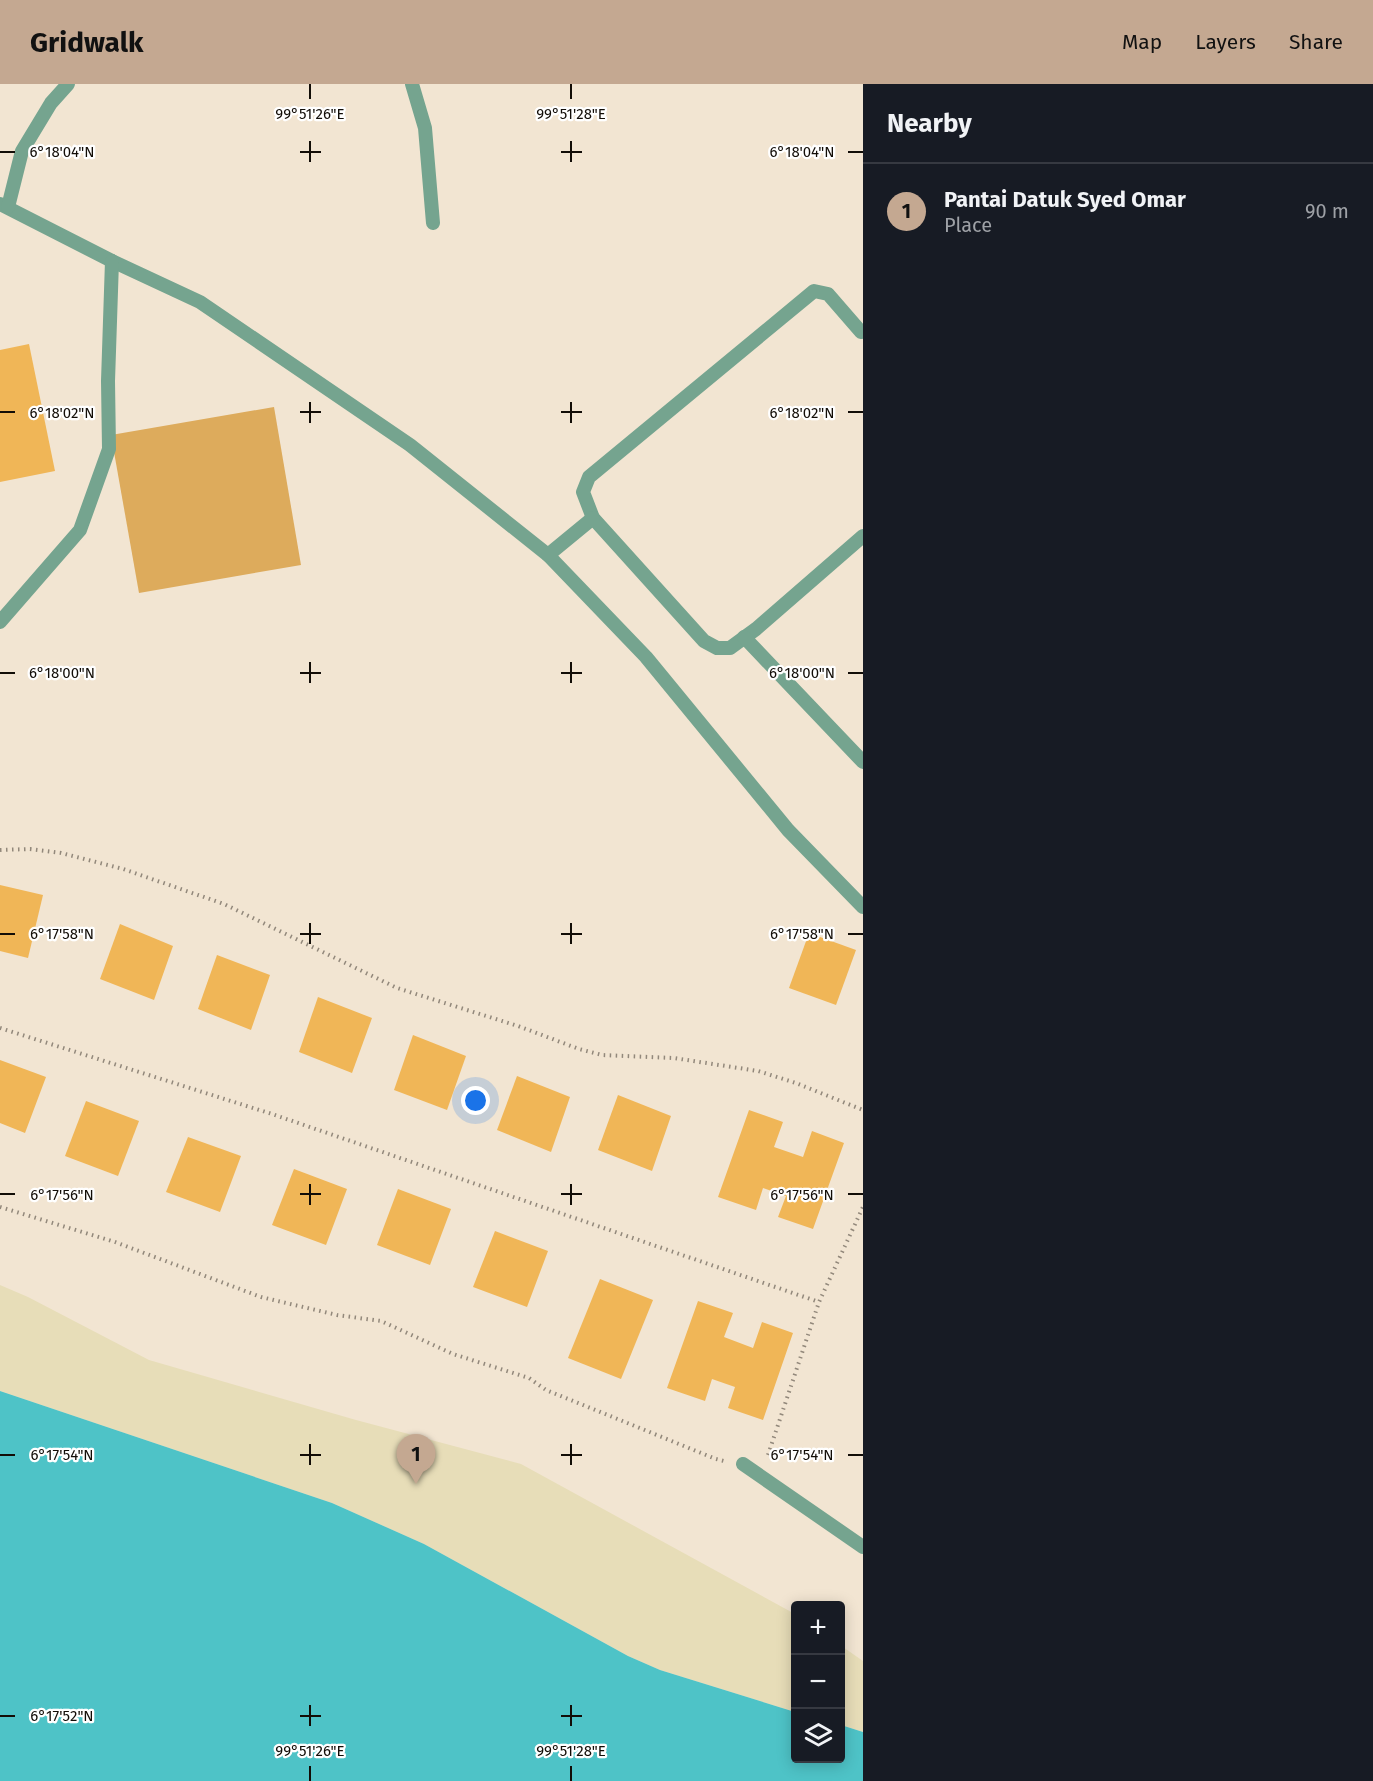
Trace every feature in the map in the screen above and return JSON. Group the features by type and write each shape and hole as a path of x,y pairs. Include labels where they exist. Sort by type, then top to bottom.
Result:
{"lane":[{"path":"68,84 51,103 22,151 4,205 112,261 200,302 410,445 548,555 646,657 788,830 863,907"},
{"path":"412,84 425,128 433,224"},
{"path":"0,622 80,530 109,449 108,381 112,261"},
{"path":"861,332 828,294 814,291 589,477 583,492 593,518 704,641 717,648 730,648 863,536"},
{"path":"548,555 593,518"},
{"path":"744,637 863,762"},
{"path":"743,1464 863,1547"}],"path":[{"path":"0,850 30,849 61,853 123,869 224,904 398,988 518,1026 579,1049 602,1055 674,1058 758,1071 796,1083 863,1110"},
{"path":"0,1028 272,1114 819,1302"},
{"path":"0,1207 115,1242 261,1297 337,1315 381,1321 453,1354 529,1378 546,1390 716,1459 743,1464 767,1456 819,1302 863,1207"}],"shaded area":[{"path":"274,407 301,565 139,593 111,435"}],"sand":[{"path":"0,1285 28,1297 149,1360 356,1420 521,1464 791,1612 791,1711 660,1670 628,1656 424,1544 332,1503 0,1391"},
{"path":"845,1648 863,1661 863,1732 845,1726"}],"water":[{"path":"0,1391 332,1503 424,1544 628,1656 660,1670 791,1711 791,1763 845,1763 845,1726 863,1732 863,1781 0,1781"}],"building":[{"path":"29,344 55,471 0,482 0,350"},
{"path":"0,885 43,895 28,958 0,951"},
{"path":"120,924 173,946 154,1000 100,979"},
{"path":"809,933 856,950 836,1005 789,988"},
{"path":"217,955 270,975 251,1030 198,1009"},
{"path":"318,997 372,1018 352,1073 299,1052"},
{"path":"413,1035 466,1056 447,1110 394,1090"},
{"path":"0,1060 46,1077 25,1133 0,1123"},
{"path":"517,1076 570,1097 551,1152 497,1130"},
{"path":"618,1095 671,1116 652,1171 598,1150"},
{"path":"86,1101 139,1121 118,1176 65,1156"},
{"path":"749,1110 783,1122 774,1147 803,1157 812,1131 844,1143 813,1229 778,1217 786,1196 763,1188 756,1210 718,1197"},
{"path":"188,1137 241,1156 220,1212 166,1192"},
{"path":"294,1169 347,1189 326,1245 272,1225"},
{"path":"398,1189 451,1209 430,1265 377,1245"},
{"path":"495,1231 548,1251 527,1307 473,1287"},
{"path":"600,1279 653,1300 621,1379 568,1358"},
{"path":"698,1301 733,1313 724,1337 753,1348 762,1322 793,1333 763,1420 728,1408 735,1387 712,1379 705,1401 667,1388"}],"place":[{"name":"Pantai Datuk Syed Omar","path":"416,1484"}]}
